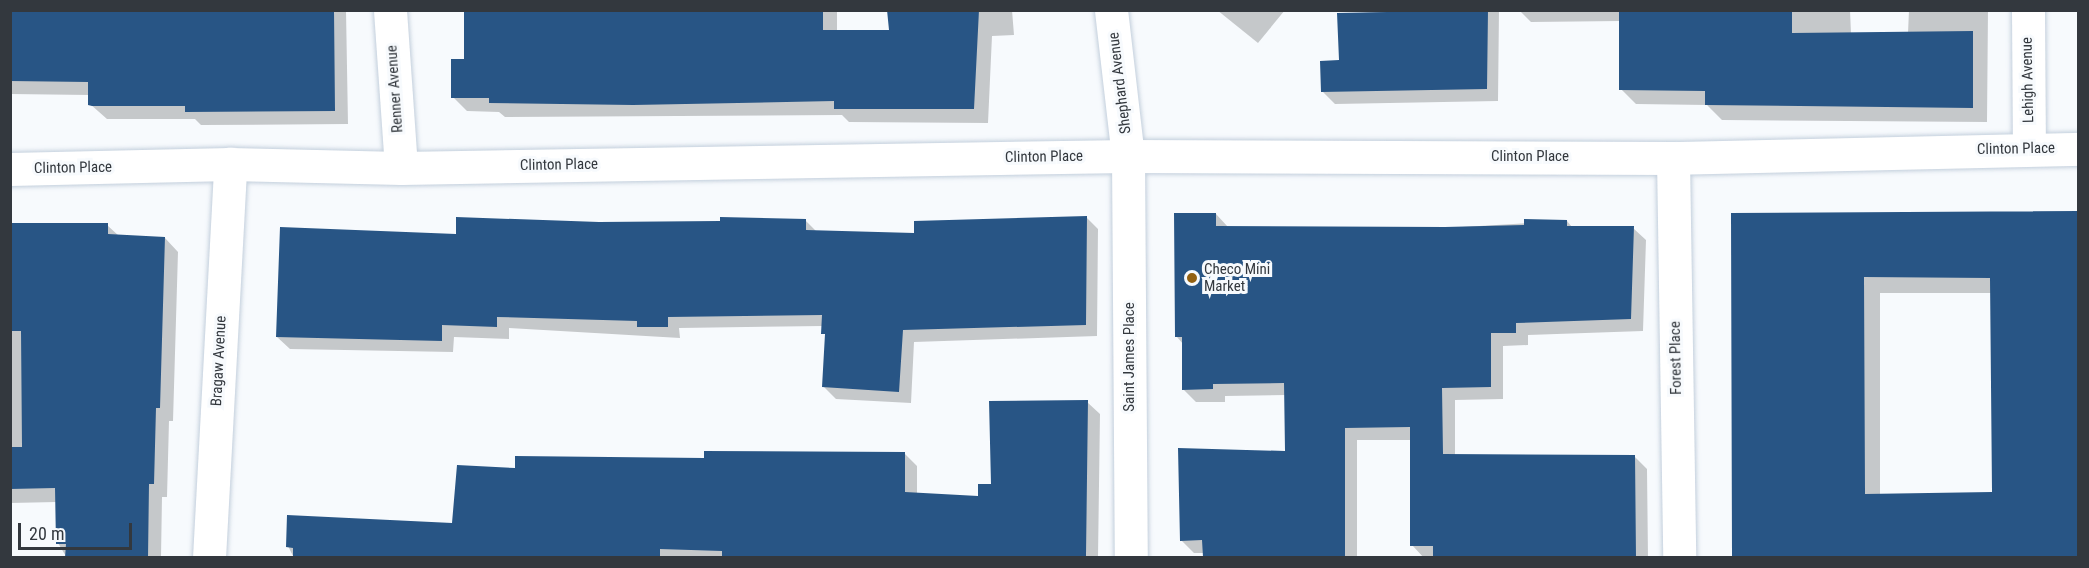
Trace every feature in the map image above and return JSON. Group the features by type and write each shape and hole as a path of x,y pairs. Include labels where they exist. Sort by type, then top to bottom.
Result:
{"street":[{"name":"Renner Avenue","path":"390,10 401,168"},
{"name":"Shephard Avenue","path":"1111,10 1128,156"},
{"name":"Lehigh Avenue","path":"2028,10 2029,148"},
{"name":"Clinton Place","path":"10,169 230,164 401,168 1128,156 1673,158 2029,148 2079,149"},
{"name":"Saint James Place","path":"1128,156 1131,558"},
{"name":"Forest Place","path":"1673,158 1679,558"},
{"name":"Bragaw Avenue","path":"210,558 230,164"}],"building":[{"path":"10,10 334,10 335,111 185,112 185,106 92,106 88,105 88,82 10,81"},
{"path":"464,10 823,10 823,30 889,30 887,10 979,10 974,109 834,109 834,101 633,105 489,103 489,98 451,98 451,59 464,59"},
{"path":"1488,10 1487,89 1321,92 1320,61 1339,60 1337,13"},
{"path":"1619,10 1792,10 1792,33 1973,31 1973,108 1705,105 1705,91 1619,90"},
{"path":"2079,211 2079,558 1732,558 1731,213","holes":["1864,277 1990,278 1992,492 1865,494"]},
{"path":"1174,213 1216,213 1216,226 1445,227 1524,225 1524,219 1567,220 1567,226 1634,226 1631,319 1516,323 1516,333 1491,333 1491,387 1442,388 1443,454 1635,455 1636,558 1433,558 1433,546 1410,546 1410,427 1345,428 1345,558 1203,557 1202,540 1180,541 1178,448 1285,451 1284,383 1213,384 1213,389 1182,390 1182,337 1175,337"},
{"path":"1087,216 1086,325 903,330 899,392 822,387 825,334 821,334 822,315 668,317 668,327 637,327 637,321 497,317 497,327 442,325 442,341 276,337 280,227 456,234 456,217 599,222 720,221 720,217 806,219 806,230 914,233 914,221"},
{"path":"10,223 108,223 108,234 165,237 160,408 156,408 154,484 149,484 148,558 65,558 66,544 56,544 55,488 10,489 10,447 22,447 21,331 10,331"},
{"path":"1088,400 1086,556 722,558 722,551 660,549 660,558 293,558 293,548 286,547 287,515 452,523 457,465 515,468 515,456 704,458 704,451 905,452 905,492 978,496 978,484 991,484 989,401"}],"place":[{"name":"Checo Mini Market","path":"1192,278"}]}
